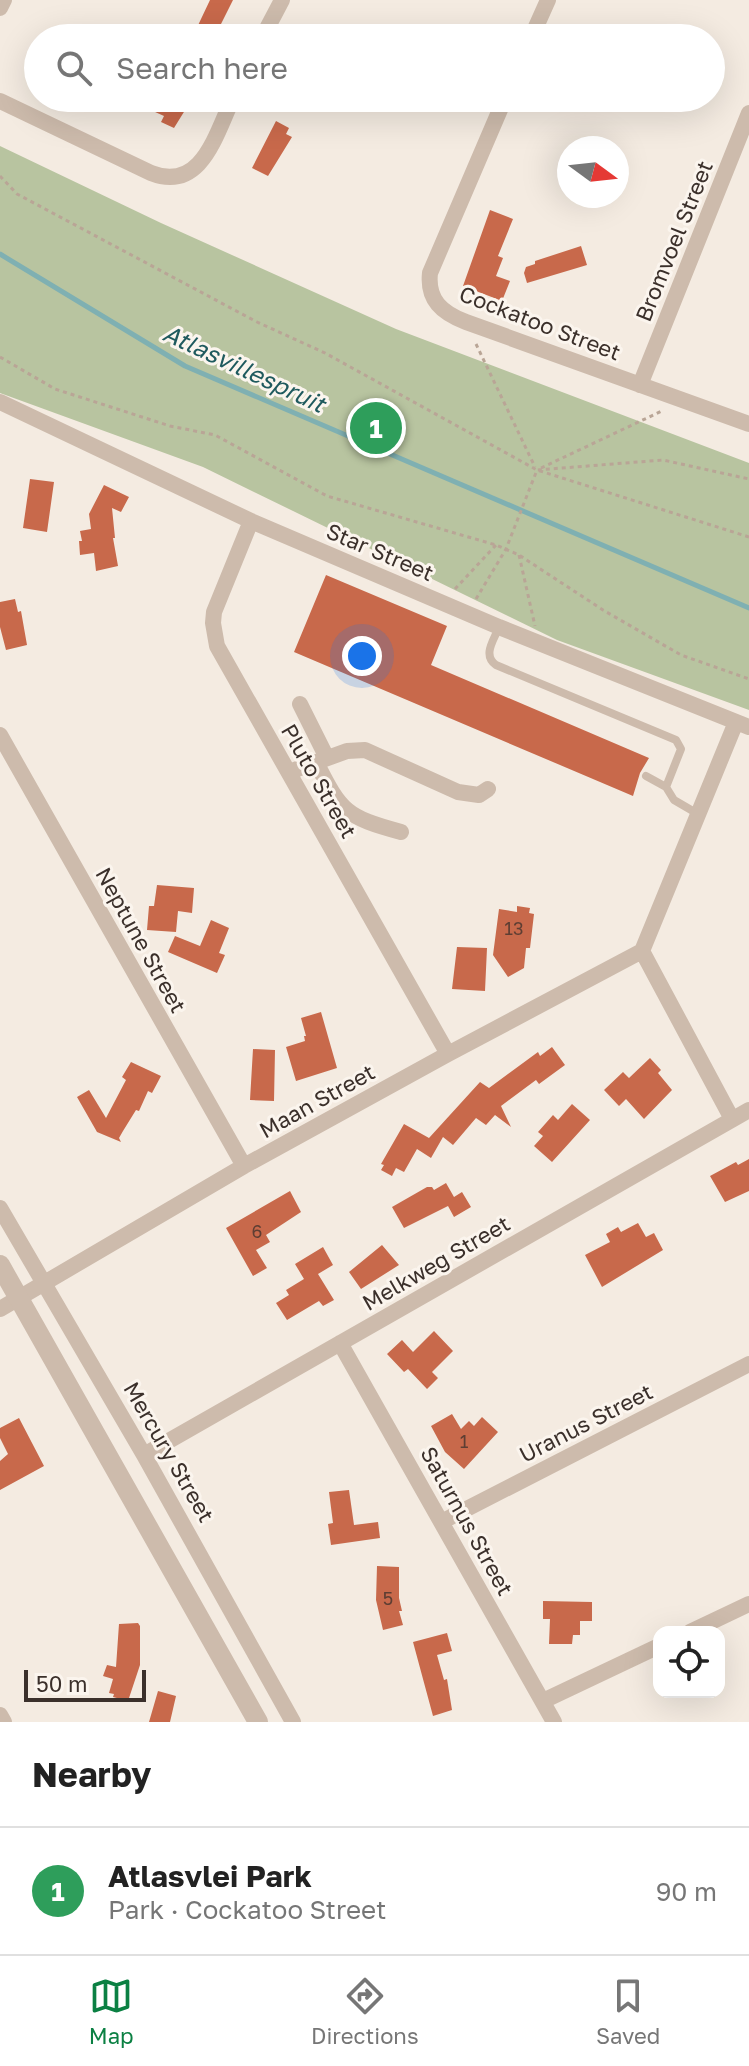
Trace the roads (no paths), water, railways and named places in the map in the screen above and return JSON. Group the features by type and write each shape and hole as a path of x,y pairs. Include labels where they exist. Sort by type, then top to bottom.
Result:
{"street":[{"path":"0,8 4,0"},
{"path":"269,24 282,0"},
{"path":"536,24 544,2"},
{"path":"0,101 151,173 173,177 192,172 201,163 226,112"},
{"name":"Cockatoo Street","path":"499,112 430,273 430,290 436,304 446,313 466,322 749,424"},
{"name":"Bromvoel Street","path":"640,385 749,113"},
{"name":"Star Street","path":"0,402 251,521 499,627 742,725"},
{"name":"Pluto Street","path":"251,521 217,602 213,623 217,646 448,1054"},
{"path":"300,704 336,801 368,823 401,832"},
{"path":"732,1119 642,951 698,814 742,725"},
{"name":"Neptune Street","path":"0,735 244,1166"},
{"path":"289,772 347,751 365,750 458,792 479,795 488,789"},
{"name":"Maan Street","path":"7,1301 244,1166 642,951"},
{"name":"Melkweg Street","path":"144,1455 749,1110"},
{"name":"Mercury Street","path":"0,1208 144,1455 293,1722"},
{"path":"0,1265 7,1301 246,1722"},
{"path":"7,1301 258,1722"},
{"name":"Saturnus Street","path":"340,1343 554,1722"},
{"name":"Uranus Street","path":"443,1521 749,1364"},
{"path":"703,1626 749,1604"},
{"path":"543,1701 653,1649"},
{"path":"0,1715 4,1722"}],"lane":[{"path":"499,627 488,654 490,661 496,665 676,740 681,749 666,787"},
{"path":"646,776 666,787 674,800 698,814"}],"waterway":[{"name":"Atlasvillespruit","path":"0,254 185,366 749,608"}],"place":[{"name":"Atlasvlei Park","path":"376,428"}]}
